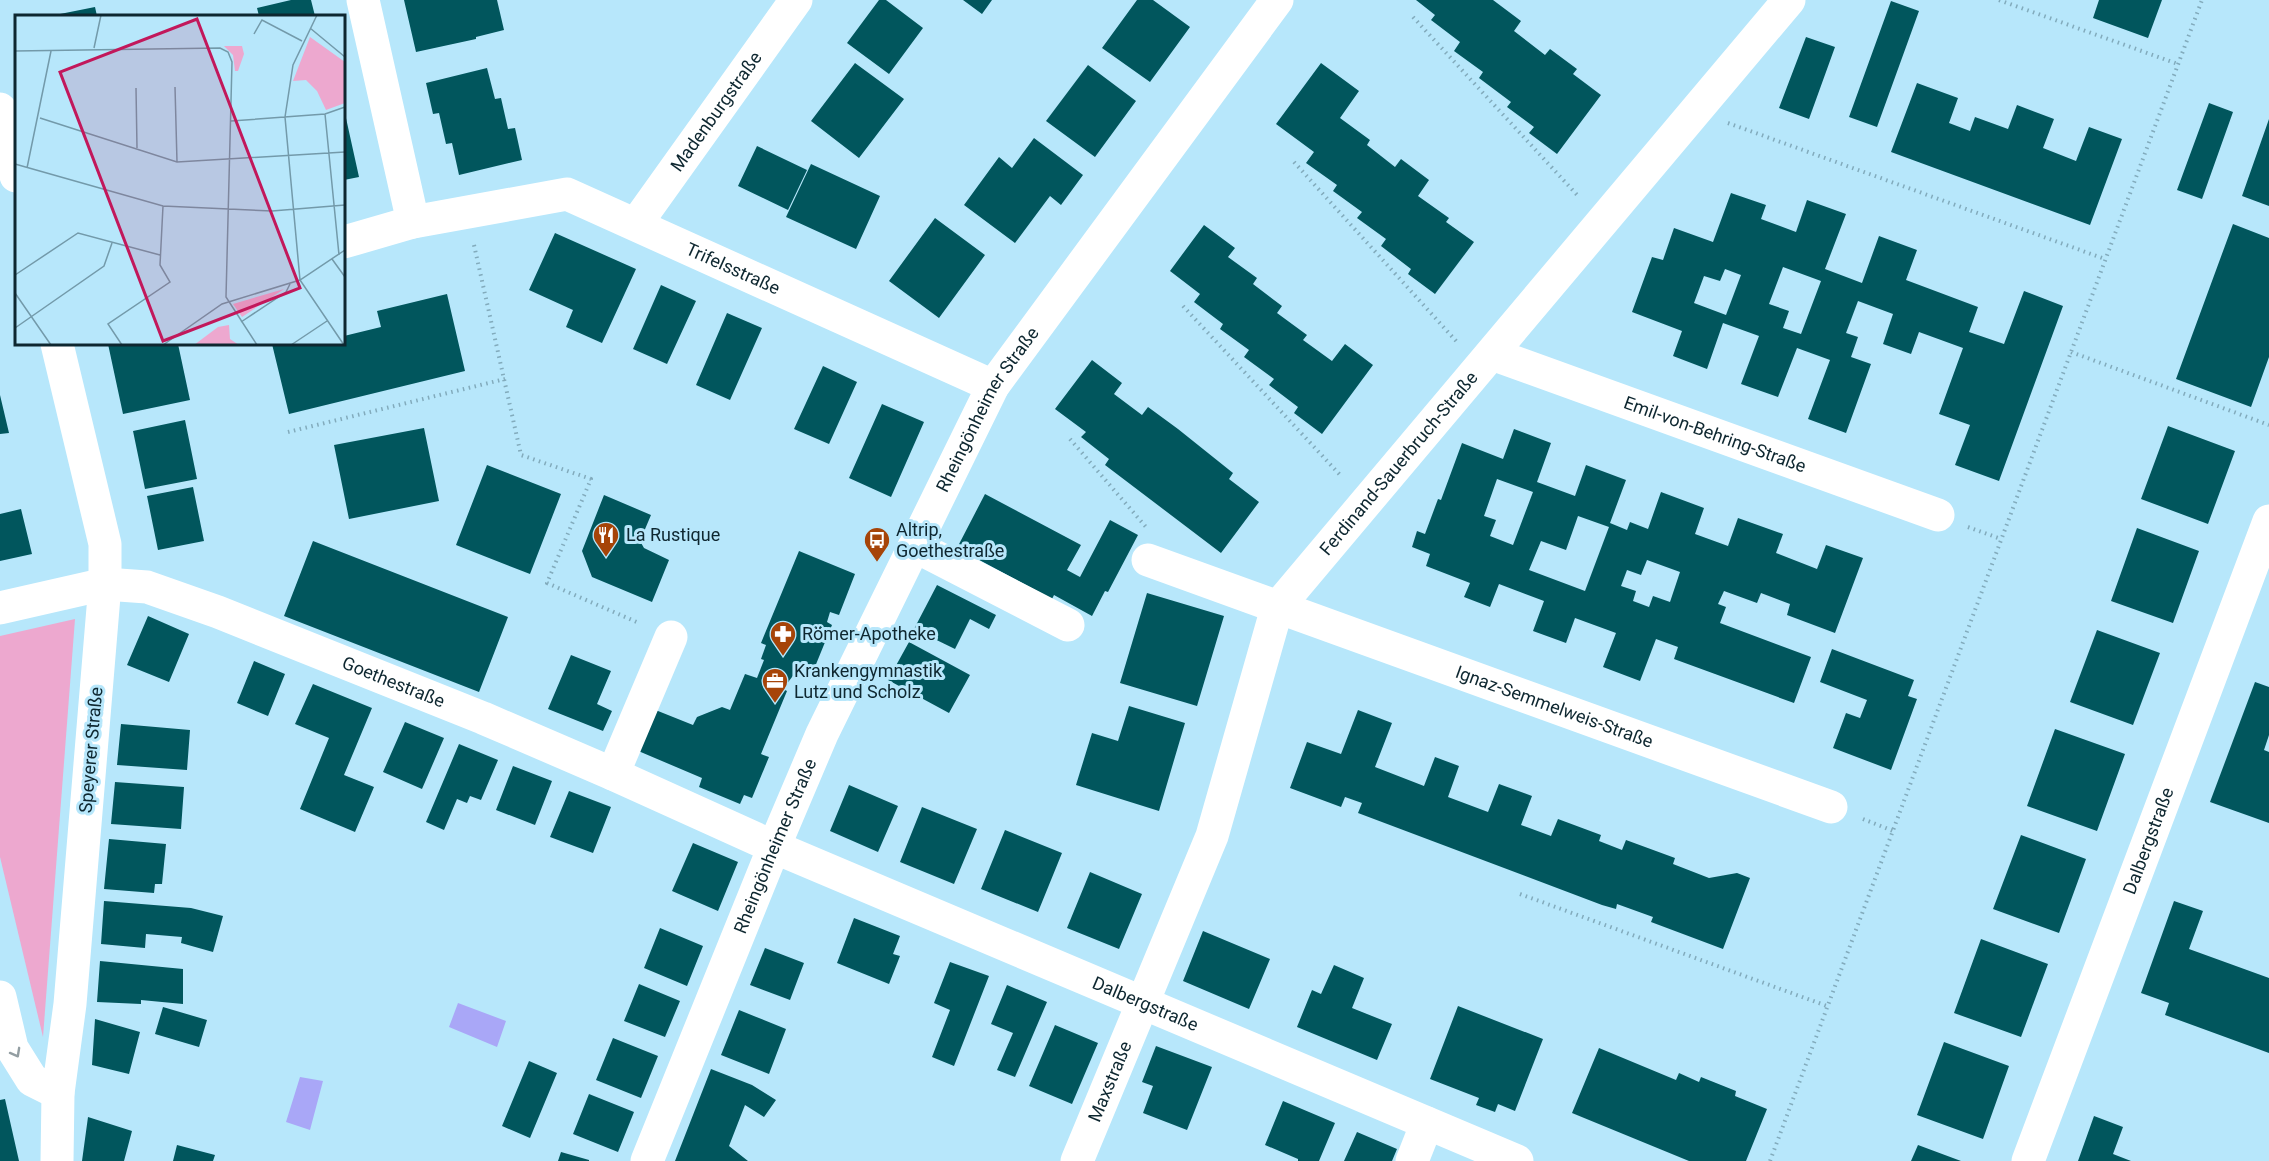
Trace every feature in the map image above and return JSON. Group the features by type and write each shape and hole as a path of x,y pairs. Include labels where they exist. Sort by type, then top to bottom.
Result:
{"street":[{"path":"363,0 413,222"},
{"name":"Madenburgstraße","path":"636,224 796,0"},
{"name":"Rheingönheimer Straße","path":"647,1161 822,734 993,386 1277,0"},
{"name":"Ferdinand-Sauerbruch-Straße","path":"1143,1002 1212,836 1277,608 1789,0"},
{"path":"0,109 15,172"},
{"name":"Trifelsstraße","path":"345,242 413,222 567,194 993,386"},
{"name":"Speyerer Straße","path":"57,345 105,544 105,584 70,1004 58,1093 57,1161"},
{"name":"Emil-von-Behring-Straße","path":"1486,360 1938,516"},
{"name":"Dalbergstraße","path":"2028,1161 2269,521"},
{"path":"915,546 1068,625"},
{"name":"Ignaz-Semmelweis-Straße","path":"1148,560 1831,807"},
{"name":"Goethestraße","path":"0,608 105,584 147,587 218,612 483,718 613,774 774,848"},
{"path":"613,774 671,637"},
{"name":"Dalbergstraße","path":"774,848 1517,1161"},
{"path":"0,998 12,1048 32,1080 58,1093"},
{"name":"Maxstraße","path":"1077,1161 1143,1002"},
{"path":"1412,1161 1427,1123"}],"path":[{"path":"1999,0 2178,64"},
{"path":"1770,1161 2202,0"},
{"path":"1413,17 1602,222"},
{"path":"1696,111 2105,259"},
{"path":"1294,162 1486,360"},
{"path":"466,212 521,455 591,479 547,584 671,637"},
{"path":"1183,306 1366,503"},
{"path":"2071,352 2269,425"},
{"path":"288,432 505,379"},
{"path":"1070,439 1147,528 1148,560"},
{"path":"1520,894 1827,1006"}],"shaded area":[{"path":"75,619 43,1037 0,857 0,636"},
{"path":"458,1003 506,1021 497,1047 449,1027"},
{"path":"300,1077 323,1081 310,1130 286,1122"}],"building":[{"path":"291,0 311,0 315,15 259,15 257,8"},
{"path":"404,0 497,0 504,30 476,37 476,39 416,52"},
{"path":"879,0 886,0 923,28 889,74 847,43"},
{"path":"963,0 992,0 982,14"},
{"path":"1137,0 1153,0 1190,27 1150,82 1102,48"},
{"path":"1416,0 1493,0 1521,21 1514,31 1545,55 1550,49 1577,69 1573,74 1601,95 1557,154 1529,133 1534,127 1507,107 1511,102 1479,78 1483,72 1454,51 1460,42 1431,20 1435,15"},
{"path":"2099,0 2162,0 2148,38 2093,18"},
{"path":"1891,1 1919,11 1877,127 1849,117"},
{"path":"95,7 97,15 55,15"},
{"path":"1806,37 1835,47 1809,119 1779,108"},
{"path":"855,63 904,99 859,158 811,121"},
{"path":"1321,63 1359,91 1340,118 1370,140 1367,145 1395,167 1401,159 1429,180 1418,196 1449,218 1446,222 1474,242 1435,294 1408,274 1411,269 1381,246 1386,239 1357,218 1362,212 1333,191 1337,185 1306,163 1314,152 1276,124"},
{"path":"1088,65 1136,101 1095,157 1046,121"},
{"path":"487,68 495,99 501,98 508,129 515,128 522,160 459,175 452,143 446,144 439,113 433,114 426,83"},
{"path":"1917,83 1958,98 1949,123 1970,131 1975,117 2008,129 2017,105 2054,119 2043,148 2076,161 2089,127 2122,139 2090,225 1891,152"},
{"path":"2209,103 2233,112 2202,199 2177,190"},
{"path":"345,114 359,177 345,180"},
{"path":"2269,119 2269,206 2242,196"},
{"path":"1034,138 1083,175 1061,205 1050,196 1015,243 964,205 999,157 1012,168"},
{"path":"757,146 807,170 788,210 738,186"},
{"path":"811,164 880,196 856,249 786,217"},
{"path":"1731,193 1766,205 1761,219 1796,232 1807,200 1846,214 1825,269 1862,283 1879,236 1917,250 1906,280 1978,307 1969,332 2004,344 2024,291 2063,306 1999,481 1955,465 1970,425 1939,414 1963,348 1919,332 1911,354 1883,344 1893,314 1858,301 1846,333 1858,337 1851,357 1871,364 1846,433 1808,419 1830,360 1797,348 1778,397 1741,384 1759,336 1723,323 1707,369 1673,356 1682,331 1632,312 1652,257 1663,260 1674,228 1713,242","holes":["1783,267 1821,281 1801,334 1783,328 1789,311 1769,304","1725,269 1741,275 1726,315 1694,303 1704,276 1720,281"]},
{"path":"935,218 985,255 939,318 889,281"},
{"path":"2233,224 2269,238 2269,357 2251,407 2176,379"},
{"path":"1204,225 1235,248 1228,257 1257,278 1253,284 1282,306 1277,313 1307,335 1303,340 1332,361 1345,344 1373,365 1322,434 1294,413 1298,407 1269,385 1274,379 1244,357 1249,350 1220,329 1223,324 1194,302 1200,294 1170,271"},
{"path":"555,233 636,269 602,343 566,327 573,310 529,290"},
{"path":"661,285 696,301 667,364 633,349"},
{"path":"447,294 465,371 289,414 272,345 345,345 345,336 381,327 377,311"},
{"path":"727,313 762,328 730,400 696,385"},
{"path":"108,345 178,345 190,400 123,414"},
{"path":"1092,360 1122,383 1114,394 1142,415 1148,407 1178,429 1233,473 1229,479 1259,502 1221,553 1105,465 1109,459 1081,437 1086,432 1055,409"},
{"path":"823,366 857,382 829,444 794,429"},
{"path":"0,395 9,433 0,434"},
{"path":"882,404 924,422 891,497 849,478"},
{"path":"185,420 197,479 145,489 133,431"},
{"path":"2168,426 2235,451 2208,524 2141,499"},
{"path":"424,428 439,501 349,519 334,445"},
{"path":"1514,429 1551,443 1537,482 1575,496 1586,465 1626,480 1610,523 1627,530 1630,522 1648,529 1661,492 1704,508 1695,534 1728,546 1738,518 1783,534 1776,553 1817,569 1826,545 1863,558 1835,633 1787,615 1790,604 1761,593 1757,603 1724,591 1718,604 1726,607 1720,623 1811,657 1794,703 1674,659 1678,647 1656,639 1640,681 1603,667 1616,633 1575,618 1566,643 1533,631 1544,601 1499,584 1490,607 1464,597 1470,583 1426,566 1430,554 1412,547 1417,531 1425,534 1438,499 1441,500 1462,443 1503,459","holes":["1497,479 1533,492 1513,545 1490,536 1496,520 1484,516","1578,516 1609,527 1585,591 1529,570 1541,541 1566,550","1647,560 1680,572 1670,602 1653,596 1649,607 1633,601 1636,591 1621,586 1627,570 1641,575"]},
{"path":"487,465 561,494 530,574 456,545"},
{"path":"193,487 204,541 158,550 147,496"},
{"path":"985,494 1081,545 1067,570 1080,577 1110,520 1138,535 1108,592 1105,591 1092,616 1054,595 1052,599 957,548"},
{"path":"604,495 651,515 640,541 644,548 669,560 652,602 592,577 582,551"},
{"path":"21,509 32,554 0,561 0,514"},
{"path":"2137,528 2199,551 2173,623 2111,601"},
{"path":"313,541 508,617 479,692 284,616"},
{"path":"799,551 855,574 839,615 830,612 827,622 832,625 810,679 795,673 783,689 787,691 761,754 769,757 752,798 744,795 740,804 699,787 702,778 636,750 653,709 693,725 697,717 722,707 730,710 745,674 757,678 764,660 761,659 766,645 761,643"},
{"path":"937,585 996,615 989,629 970,619 955,649 914,629"},
{"path":"1147,593 1224,616 1197,706 1120,683"},
{"path":"148,616 189,634 169,682 127,665"},
{"path":"2097,630 2160,653 2133,725 2070,702"},
{"path":"909,642 970,675 949,713 888,680"},
{"path":"1832,649 1914,680 1908,696 1917,699 1891,770 1833,748 1846,713 1860,718 1867,700 1820,682"},
{"path":"571,655 611,671 597,704 612,711 603,731 548,709"},
{"path":"254,661 285,674 268,716 237,703"},
{"path":"2255,682 2269,687 2269,735 2264,750 2269,752 2269,823 2210,802"},
{"path":"313,684 372,708 344,775 374,787 355,832 300,809 329,738 295,724"},
{"path":"1129,706 1185,723 1159,811 1076,785 1092,733 1118,741"},
{"path":"1358,710 1392,723 1375,767 1424,786 1435,757 1459,766 1448,797 1488,812 1499,784 1532,796 1521,825 1551,836 1558,819 1601,835 1599,841 1622,850 1626,840 1675,858 1673,864 1709,878 1737,873 1750,878 1723,949 1651,922 1653,917 1617,904 1616,909 1602,905 1358,813 1362,803 1345,797 1341,807 1290,788 1307,742 1341,754"},
{"path":"405,722 444,738 422,789 383,772"},
{"path":"121,724 190,730 187,770 117,765"},
{"path":"2055,729 2125,754 2097,831 2027,806"},
{"path":"459,744 498,760 481,800 470,796 467,803 457,799 444,830 426,822"},
{"path":"513,766 552,781 535,825 496,810"},
{"path":"115,782 184,787 181,829 111,824"},
{"path":"849,785 898,806 878,852 830,831"},
{"path":"569,791 611,807 593,853 550,837"},
{"path":"922,807 977,829 954,884 900,862"},
{"path":"1005,830 1062,853 1038,912 981,889"},
{"path":"2021,835 2086,859 2059,933 1993,909"},
{"path":"109,839 166,844 162,884 155,884 154,893 104,889"},
{"path":"693,843 738,862 718,911 672,891"},
{"path":"1090,872 1142,894 1119,949 1067,928"},
{"path":"104,901 191,908 223,916 213,952 181,943 182,937 146,934 145,948 101,944"},
{"path":"2174,901 2203,911 2189,949 2269,978 2269,1053 2165,1015 2169,1003 2141,993"},
{"path":"854,918 900,936 893,954 900,956 889,984 837,963"},
{"path":"660,928 703,946 687,986 644,968"},
{"path":"1203,931 1270,959 1249,1009 1183,981"},
{"path":"1981,939 2048,964 2021,1037 1954,1013"},
{"path":"765,948 804,963 790,1000 750,985"},
{"path":"100,961 183,969 183,1004 141,1000 141,1004 97,1002"},
{"path":"950,962 989,976 954,1066 932,1057 950,1010 934,1003"},
{"path":"1334,965 1364,978 1352,1008 1392,1024 1377,1060 1297,1027 1312,990 1321,994"},
{"path":"639,984 680,1001 665,1037 624,1021"},
{"path":"1007,985 1047,1002 1015,1077 997,1070 1013,1033 991,1024"},
{"path":"1458,1006 1543,1039 1515,1111 1498,1104 1495,1112 1476,1105 1479,1098 1430,1079"},
{"path":"163,1007 207,1020 199,1047 155,1034"},
{"path":"739,1010 786,1029 769,1074 721,1055"},
{"path":"95,1019 140,1032 129,1074 92,1065"},
{"path":"1055,1025 1098,1043 1072,1104 1029,1086"},
{"path":"613,1038 658,1056 641,1098 596,1080"},
{"path":"1944,1042 2009,1066 1983,1139 1917,1115"},
{"path":"1156,1046 1212,1067 1187,1130 1143,1113 1153,1086 1142,1082"},
{"path":"1599,1048 1676,1080 1679,1073 1699,1082 1701,1077 1736,1091 1735,1096 1767,1109 1746,1161 1689,1161 1572,1113"},
{"path":"529,1061 557,1073 530,1138 502,1126"},
{"path":"711,1069 752,1085 776,1100 764,1117 745,1105 729,1146 748,1161 675,1161"},
{"path":"589,1094 634,1112 618,1152 573,1134"},
{"path":"5,1099 19,1161 0,1161 0,1100"},
{"path":"1283,1101 1335,1123 1319,1161 1298,1161 1265,1145"},
{"path":"2094,1116 2123,1127 2113,1154 2131,1161 2078,1161"},
{"path":"88,1117 132,1131 124,1161 82,1161"},
{"path":"1357,1132 1397,1149 1392,1161 1344,1161"},
{"path":"177,1145 215,1155 213,1161 173,1161"},
{"path":"1918,1145 1961,1161 1911,1161"},
{"path":"561,1152 589,1160 589,1161 558,1161"}],"place":[{"name":"La Rustique","path":"606,558"},
{"name":"Altrip, Goethestraße","path":"877,563"},
{"name":"Römer-Apotheke","path":"783,657"},
{"name":"Krankengymnastik Lutz und Scholz","path":"775,704"}]}
